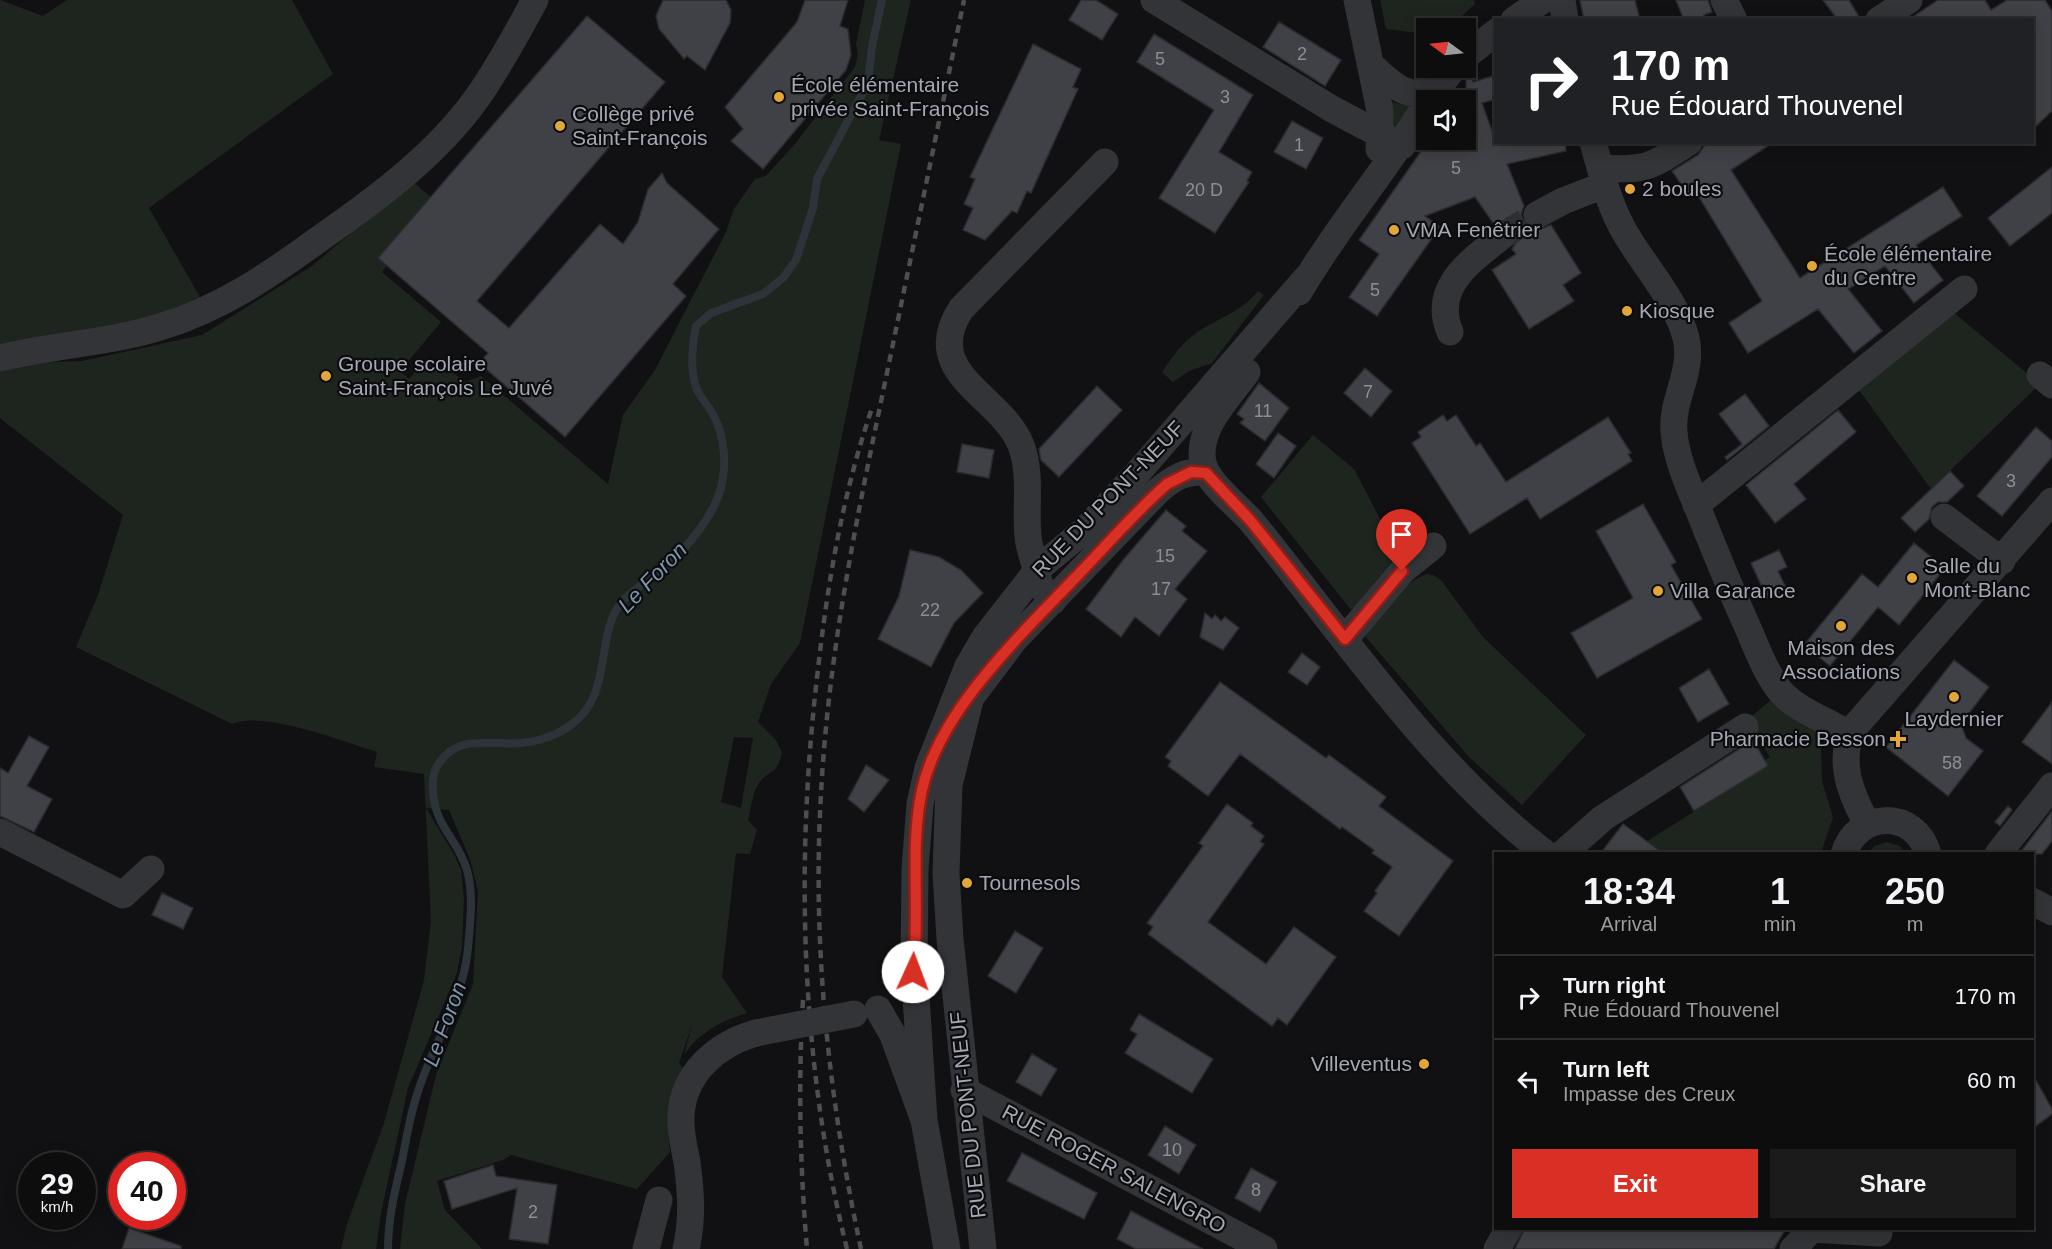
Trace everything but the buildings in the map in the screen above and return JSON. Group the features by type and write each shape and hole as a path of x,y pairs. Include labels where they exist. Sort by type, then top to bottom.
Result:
{"street":[{"path":"0,358 119,338 160,328 202,312 262,280 386,191 431,151 477,98 535,0"},
{"path":"1154,0 1391,141"},
{"path":"1357,0 1380,111 1391,141"},
{"path":"1517,18 1543,0"},
{"path":"1562,0 1565,18"},
{"path":"1724,0 1733,18"},
{"path":"1476,48 1494,34"},
{"path":"1370,64 1392,85 1407,93 1416,94"},
{"path":"1436,90 1446,78"},
{"path":"1391,141 1416,113"},
{"name":"RUE DU PONT-NEUF","path":"938,742 1015,639 1167,484 1191,472 1206,473 1202,447 1211,422 1281,324 1308,276 1373,183 1391,141"},
{"path":"1599,165 1640,170 1654,165 1686,144"},
{"path":"1060,594 1039,584 1038,568 1028,538 1027,474 1022,448 1010,426 957,370 949,339 954,320 961,309 1105,162"},
{"path":"1537,215 1563,201 1599,165"},
{"path":"1599,165 1626,235 1677,315 1687,339 1687,369 1676,403 1674,432 1685,476 1696,505 1765,666 1779,689 1797,705 1850,735"},
{"path":"1449,332 1443,308 1447,292 1458,275 1502,236"},
{"name":"RUE DU PONT-NEUF","path":"914,966 915,860 920,804 928,768 976,652 1038,568 1087,528 1127,485 1308,276"},
{"path":"1696,505 1964,289"},
{"path":"1206,473 1250,520 1345,639 1452,766 1505,820 1544,852"},
{"path":"1868,824 1847,777 1845,760 1850,735 1863,716 2002,561 2052,501"},
{"path":"1944,517 2002,561"},
{"path":"1345,639 1402,571 1433,546"},
{"name":"RUE DU PONT-NEUF","path":"971,696 949,785 946,837 948,921 964,1090 983,1249"},
{"path":"1564,852 1604,818 1745,727"},
{"path":"2000,852 2052,786"},
{"path":"1845,852 1853,836 1868,824 1888,820 1904,824 1920,836 1929,852"},
{"path":"0,832 123,895 151,869"},
{"path":"686,1249 692,1206 681,1126 684,1099 691,1080 710,1056 736,1040 756,1034 866,1012 895,1002 904,994 912,978 914,966"},
{"path":"914,966 924,1120 947,1249"},
{"path":"866,1012 894,1035 924,1120"},
{"name":"RUE ROGER SALENGRO","path":"964,1090 1264,1249"},
{"path":"646,1249 659,1200"},
{"path":"1497,1249 1508,1230"},
{"path":"1792,1249 1811,1230"},
{"path":"1820,1230 1884,1238"}],"shaded area":[{"path":"0,0 43,16 67,0 292,0 333,74 149,208 204,304 152,321 0,349"},
{"path":"865,0 911,0 879,140 901,144 800,643 771,684 758,722 776,740 782,753 775,769 763,778 753,796 748,820 757,830 750,854 736,853 722,977 747,1013 712,1028 696,1040 684,1055 692,1025 679,1063 683,1068 669,1109 670,1152 637,1189 511,1155 503,1160 437,1181 445,1210 482,1249 400,1249 405,1204 436,1075 473,984 478,891 470,859 449,810 426,808 461,870 464,899 462,947 457,973 408,1088 381,1213 376,1249 341,1249 347,1224 384,1123 424,980 431,921 424,774 374,767 377,752 303,729 262,721 232,724 76,647 98,595 123,515 0,418 0,370 28,363 82,361 202,335 312,266 412,181 431,197 378,258 387,265 382,272 441,322 400,371 409,379 427,358 441,367 443,365 465,382 481,376 608,484 623,415 655,370 726,232 734,209 755,179 766,176 794,145 855,67 858,54 856,44","holes":["734,737 753,738 741,808 721,802"]},
{"path":"1380,0 1474,0 1475,4 1460,18 1416,18 1416,33 1386,29"},
{"path":"1391,102 1411,106 1402,126 1392,129"},
{"path":"1258,291 1264,295 1212,363 1189,371 1173,382 1162,372 1187,340 1200,330 1235,311"},
{"path":"1953,312 2040,384 1931,489 1856,386"},
{"path":"1313,435 1354,469 1398,553 1352,611 1261,497"},
{"path":"1426,574 1441,580 1483,637 1586,735 1522,805 1469,757 1364,635 1405,585"},
{"path":"1772,699 1817,732 1821,738 1822,781 1833,817 1821,852 1663,852 1647,841 1768,766 1765,760 1770,757 1746,721"},
{"path":"1887,842 1900,846 1905,852 1869,852 1874,846"}],"waterway":[{"name":"Le Foron","path":"388,1249 392,1205 413,1110 422,1080 456,999 466,965 468,948 471,909 469,880 463,859 437,813 433,786 435,770 447,754 465,744 520,743 541,739 566,728 584,713 597,686 606,640 615,612 629,595 677,555 708,518 721,487 724,453 716,420 699,393 694,380 692,357 696,326 711,313 763,294 783,278 796,260 813,208 817,179 868,83 872,46 882,0"}],"tunnel":[{"path":"1502,236 1537,215"}],"railway":[{"path":"861,1249 840,1137 821,966 819,851 825,743 836,642 853,542 964,0"},
{"path":"847,1249 831,1178 819,1106 811,1033 806,960 806,814 818,669 832,570 845,504 872,408"},
{"path":"803,1000 801,1125 807,1249"}],"place":[{"name":"École élémentaire privée Saint-François","path":"779,97"},
{"name":"Collège privé Saint-François","path":"560,126"},
{"name":"2 boules","path":"1630,189"},
{"name":"VMA Fenêtrier","path":"1394,230"},
{"name":"École élémentaire du Centre","path":"1812,266"},
{"name":"Kiosque","path":"1627,311"},
{"name":"Groupe scolaire Saint-François Le Juvé","path":"326,376"},
{"name":"Salle du Mont-Blanc","path":"1912,578"},
{"name":"Villa Garance","path":"1658,591"},
{"name":"Maison des Associations","path":"1841,626"},
{"name":"Laydernier","path":"1954,697"},
{"name":"Pharmacie Besson","path":"1898,739"},
{"name":"Tournesols","path":"967,883"},
{"name":"Villeventus","path":"1424,1064"}],"route":[{"path":"913,972 915,869 920,804 935,747 1015,639 1167,484 1191,472 1206,473 1250,520 1345,639 1402,571"}]}
